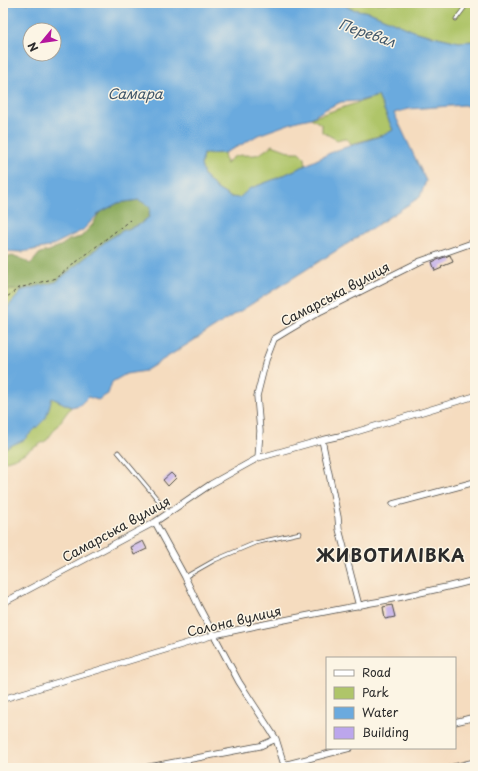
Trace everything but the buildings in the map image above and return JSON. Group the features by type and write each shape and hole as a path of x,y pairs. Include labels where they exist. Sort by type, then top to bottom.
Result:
{"street":[{"name":"Самарська вулиця","path":"258,458 260,431 257,396 266,360 274,339 321,312 421,261 475,242"},
{"name":"Самарська вулиця","path":"3,603 155,522 211,484 258,458 322,440 350,434 475,396"},
{"path":"322,440 338,517 339,529 359,606"},
{"path":"394,504 475,482"},
{"path":"155,522 239,682 276,739 284,766 346,749"},
{"name":"Солона вулиця","path":"3,699 214,635 454,586 475,580"},
{"path":"456,722 475,717"},
{"path":"144,768 260,746 276,739"},
{"path":"450,768 475,762"}],"lane":[{"path":"394,3 400,3"},
{"path":"456,19 468,3"},
{"path":"118,452 169,513"},
{"path":"185,577 215,560 256,543 300,533"}],"path":[{"path":"3,300 19,288 56,278 130,220"}],"green space":[{"path":"342,3 475,3 475,41 459,42 416,32 369,12 351,9"},
{"path":"378,96 393,130 386,134 351,144 344,138 337,140 322,132 322,125 311,118"},
{"path":"272,145 291,152 299,152 305,158 306,165 249,189 240,198 230,197 217,189 204,175 201,165 203,154 224,153 226,165 235,156 255,155"},
{"path":"139,200 150,206 149,217 139,225 122,231 56,282 23,290 6,290 3,294 3,257 18,257 30,264 40,253 49,251 69,240 81,237 93,224 99,213 118,203"},
{"path":"6,290 23,290 5,310 52,398 71,407 47,440 16,458 3,462 3,294"}],"water":[{"name":"Самара","path":"3,3 342,3 351,9 369,12 416,32 459,42 475,41 475,109 464,105 409,109 394,113 426,181 420,197 145,371 126,374 112,382 108,394 98,400 88,397 80,405 71,407 52,398 46,418 24,440 3,449 3,312 23,290 56,282 106,241 122,231 139,225 149,217 150,207 139,200 118,203 99,213 83,230 49,247 22,252 3,251","holes":["378,96 393,130 386,134 334,151 275,179 249,189 239,198 230,197 217,189 204,175 201,165 203,154 224,153 258,135 297,121 311,118 341,102 360,101"]}],"district":[{"name":"ЖИВОТИЛІВКА","path":"391,556"}],"water label":[{"name":"Перевал","path":"367,33"}]}
